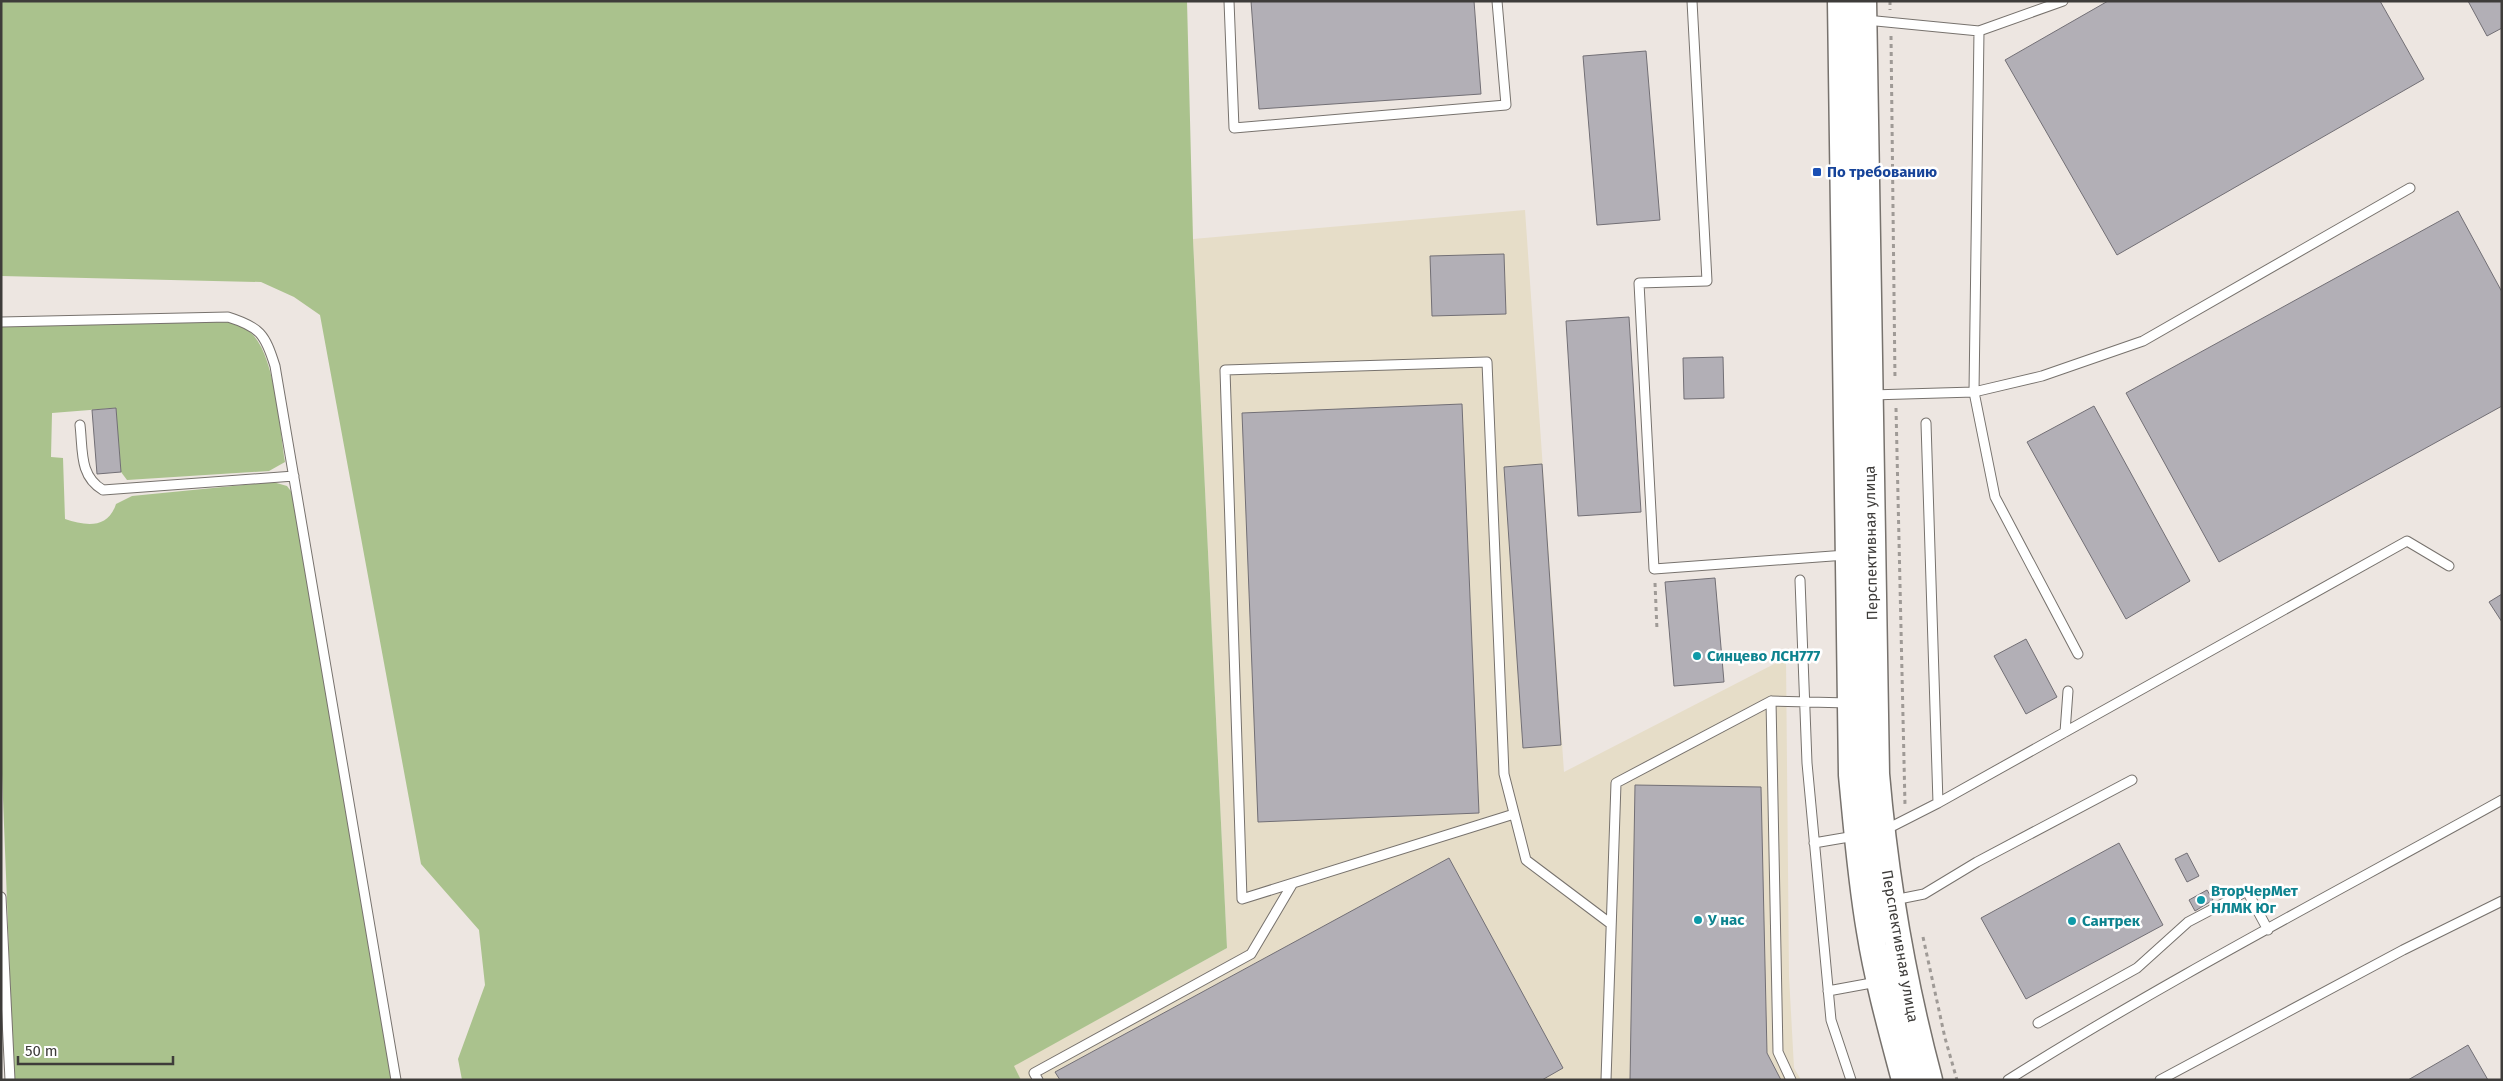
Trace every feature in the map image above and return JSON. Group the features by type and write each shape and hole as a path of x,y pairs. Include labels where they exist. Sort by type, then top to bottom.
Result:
{"main road":[{"name":"Перспективная улица","path":"1841,1 1857,396 1863,702 1876,774 1869,834 1879,903 1881,981 1905,1080"},
{"name":"Перспективная улица","path":"1857,396 1863,10"},
{"name":"Перспективная улица","path":"1879,903 1909,1000 1930,1080"}],"lane":[{"path":"1229,1 1234,128 1506,105 1497,1"},
{"path":"1692,1 1707,281 1639,283 1654,569 1859,554"},
{"path":"1863,10 1891,22 1979,31 2063,1"},
{"path":"1979,31 1974,392 1995,497 2078,654"},
{"path":"1857,396 1974,392 2042,376 2143,341 2410,188"},
{"path":"1,322 228,317 255,327 270,350 275,366 294,476 396,1080"},
{"path":"1514,814 1242,899 1225,370 1487,362 1504,774 1526,860 1611,924"},
{"path":"1926,423 1938,803"},
{"path":"80,425 85,472 90,480 103,490 294,476"},
{"path":"1814,843 1869,834 1906,820 2407,541 2449,566"},
{"path":"1800,580 1804,702 1814,843 1828,991 1831,1020 1851,1080"},
{"path":"2066,732 2068,691"},
{"path":"1606,1080 1616,783 1772,701 1863,702"},
{"path":"1772,701 1778,1052 1791,1080"},
{"path":"1879,903 1924,894 1978,862 2132,780"},
{"path":"2008,1080 2054,1051 2502,800"},
{"path":"1038,1080 1034,1073 1251,954 1293,883"},
{"path":"2038,1023 2137,968 2188,922 2247,892 2268,930"},
{"path":"1,898 10,1080"},
{"path":"2160,1080 2403,950 2502,901"},
{"path":"1828,991 1881,981"}],"path":[{"path":"1890,1 1896,395 1906,820"},
{"path":"1654,569 1657,630"},
{"path":"1922,934 1945,1038 1957,1080"}],"shaded area":[{"path":"1525,210 1564,772 1786,658 1789,976 1794,1068 1801,1080 1021,1080 1013,1066 1227,948 1193,239"}],"green space":[{"path":"1,1 1187,1 1193,239 1227,948 1014,1066 1021,1080 462,1080 458,1059 485,985 479,930 421,864 320,315 294,297 261,282 1,276"},
{"path":"225,321 238,325 250,332 265,356 275,393 285,462 269,471 127,480 121,472 115,408 52,413 51,457 63,458 65,519 81,523 95,524 102,522 108,518 116,504 132,496 273,482 287,486 293,494 393,1080 14,1080 1,748 1,327"}],"building":[{"path":"1251,1 1474,1 1481,94 1259,109"},
{"path":"2108,1 2380,1 2424,79 2117,255 2005,60"},
{"path":"2468,1 2502,1 2502,28 2487,36"},
{"path":"1646,51 1660,220 1597,225 1583,56"},
{"path":"2458,211 2502,292 2502,406 2219,562 2126,393"},
{"path":"1504,254 1506,314 1432,316 1430,256"},
{"path":"1629,317 1641,512 1578,516 1566,321"},
{"path":"1723,357 1724,398 1684,399 1683,358"},
{"path":"1462,404 1479,813 1258,822 1242,413"},
{"path":"2094,406 2190,581 2126,619 2027,442"},
{"path":"116,408 121,472 97,474 92,410"},
{"path":"1542,464 1561,745 1523,748 1504,467"},
{"name":"Синцево ЛСН777","path":"1715,578 1724,682 1674,686 1665,582"},
{"path":"2502,594 2502,622 2489,602"},
{"path":"2026,639 2057,697 2026,714 1994,656"},
{"name":"У нас","path":"1635,785 1761,787 1767,1053 1781,1080 1630,1080"},
{"name":"Сантрек","path":"2119,843 2163,925 2026,999 1981,918"},
{"path":"2187,853 2199,876 2187,882 2175,859"},
{"path":"1449,858 1563,1068 1542,1080 1060,1080 1055,1072"},
{"name":"ВторЧерМет НЛМК Юг","path":"2207,890 2213,900 2195,911 2189,900"},
{"path":"2468,1045 2488,1080 2408,1080 2453,1054"}],"place":[{"name":"По требованию","path":"1817,172"},
{"name":"Синцево ЛСН777","path":"1697,656"},
{"name":"ВторЧерМет НЛМК Юг","path":"2201,900"},
{"name":"У нас","path":"1698,920"},
{"name":"Сантрек","path":"2072,921"}]}
